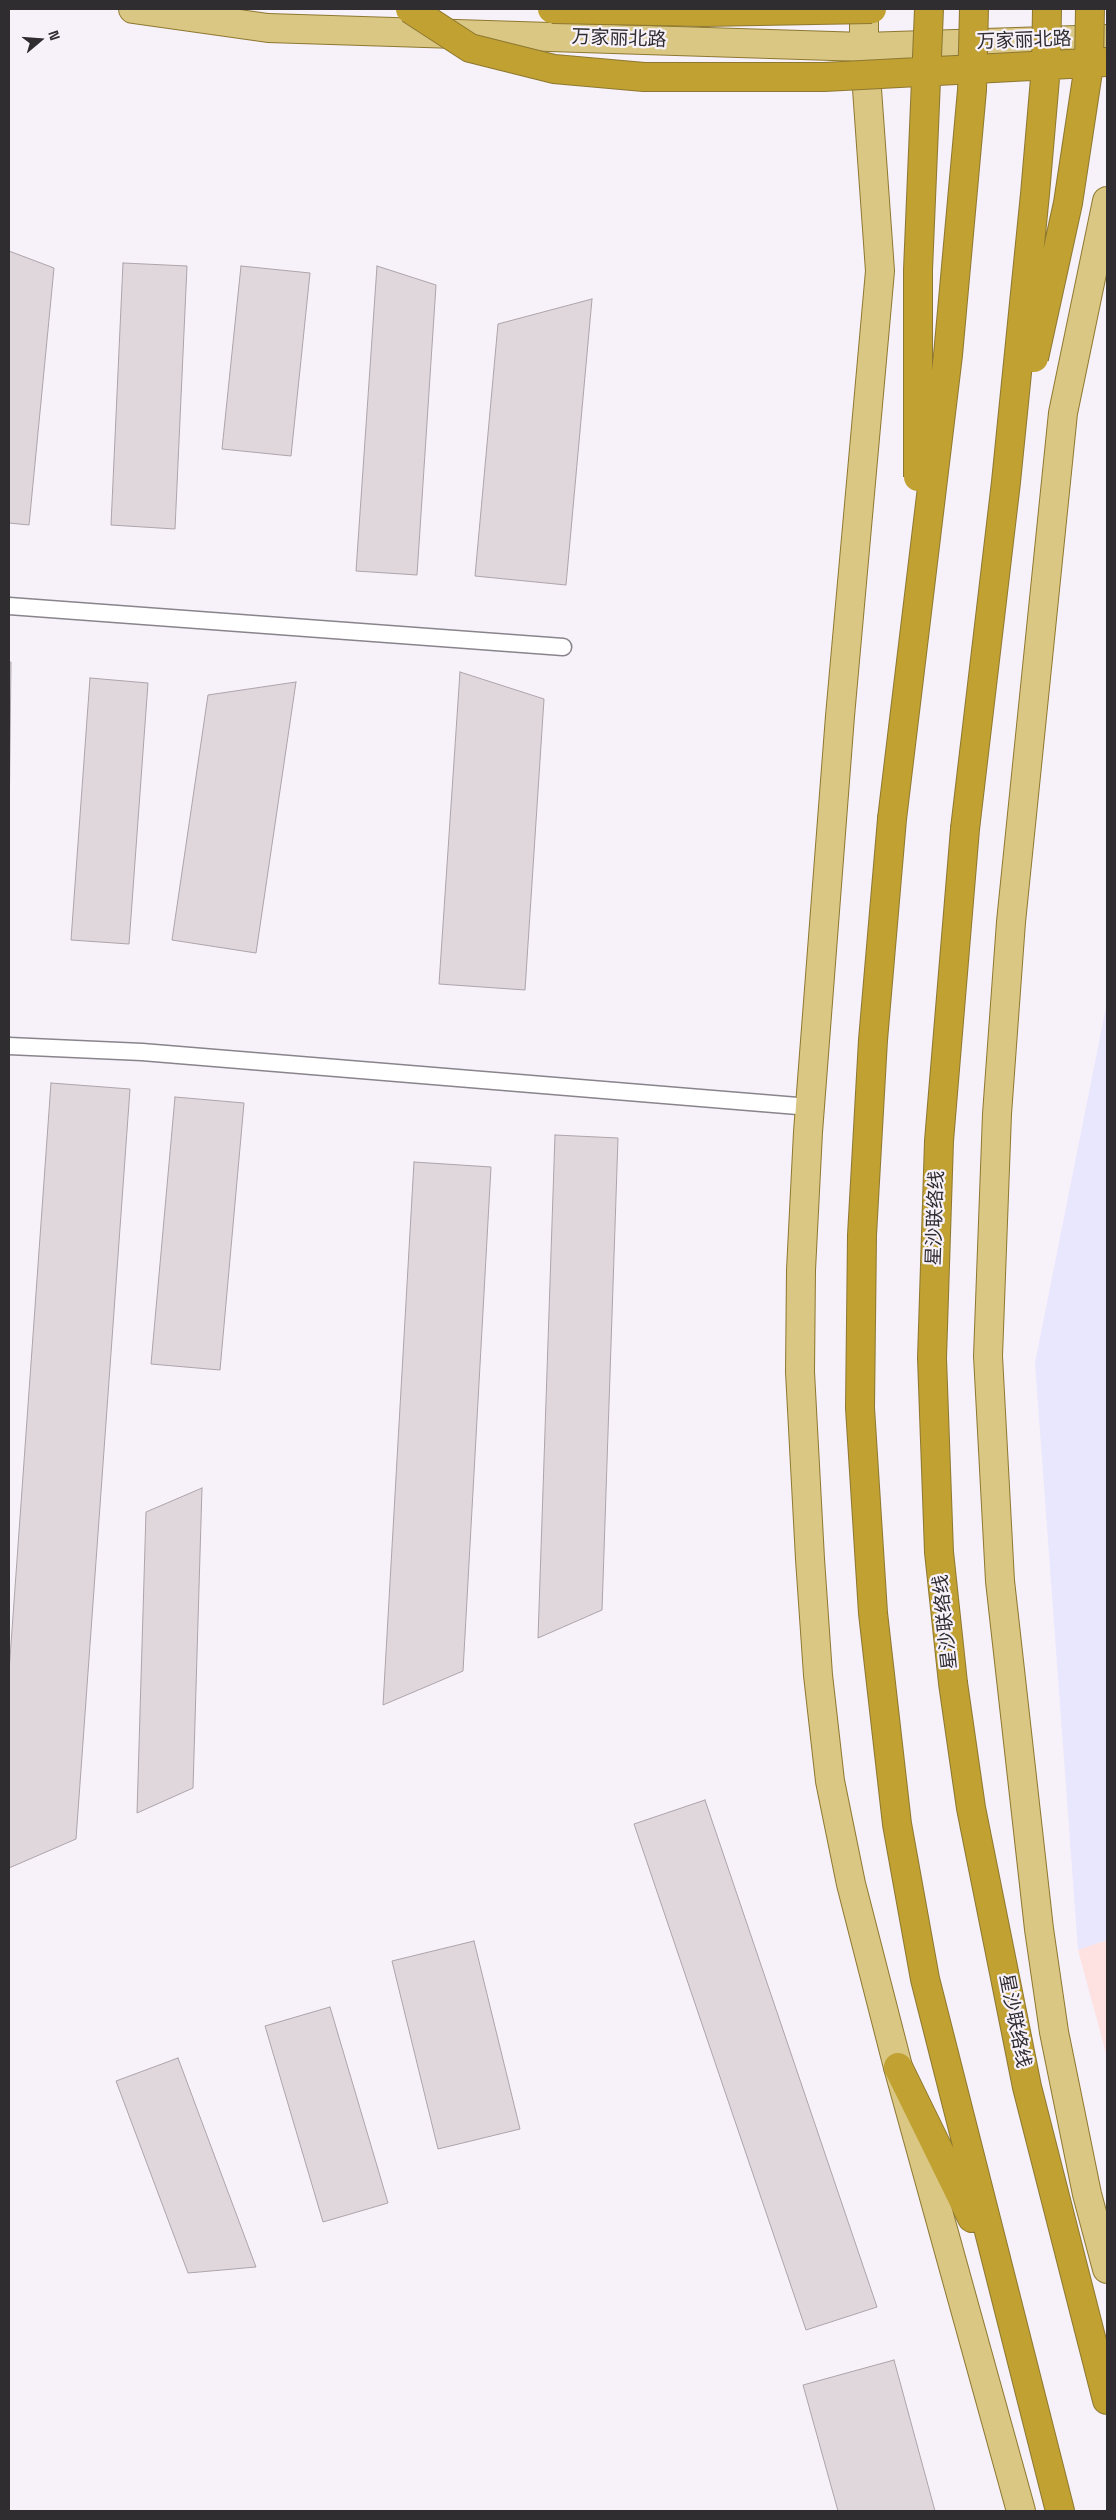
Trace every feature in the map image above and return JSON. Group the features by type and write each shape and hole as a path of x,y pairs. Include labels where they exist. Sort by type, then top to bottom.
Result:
{"highway":[{"path":"410,9 470,48 554,69 644,77 824,77 1107,62"},
{"path":"552,9 702,12 872,9"},
{"path":"918,598 918,270 929,9"},
{"path":"974,9 972,90 948,355 891,829 873,1040 862,1235 861,1418 873,1613 897,1824 925,1979 1060,2511"},
{"path":"1006,482 1036,185 1046,67 1047,9"},
{"path":"1006,482 1068,203 1089,65 1090,9"},
{"name":"星沙联络线","path":"1006,482 964,829 939,1141 932,1358 939,1552 952,1684 970,1808 1027,2087 1107,2400"},
{"path":"898,2067 997,2267"}],"main road":[{"name":"万家丽北路","path":"133,9 268,28 864,47 1107,39"},
{"path":"864,9 864,47 880,271 840,716 810,1107 801,1270 800,1372 818,1676 830,1781 849,1875 898,2067 1021,2511"},
{"path":"1107,201 1063,413 1011,922 997,1114 988,1356 1000,1581 1039,1929 1054,2032 1087,2194 1107,2269"}],"lane":[{"path":"9,606 563,647"},
{"path":"9,1046 142,1052 810,1107"}],"shaded area":[{"path":"1106,1007 1107,1940 1078,1950 1035,1363"},
{"path":"1107,1940 1107,2057 1078,1950"}],"building":[{"path":"9,251 54,268 29,525 9,523"},
{"path":"123,263 187,266 175,529 111,525"},
{"path":"241,266 310,273 291,456 222,449"},
{"path":"377,266 436,285 417,575 356,571"},
{"path":"592,299 566,585 475,576 498,324"},
{"path":"9,662 11,662 9,831"},
{"path":"460,672 544,699 525,990 439,984"},
{"path":"90,678 148,683 129,944 71,940"},
{"path":"296,682 256,953 172,940 208,695"},
{"path":"51,1083 130,1089 76,1839 9,1868 9,1672"},
{"path":"175,1097 244,1103 220,1370 151,1364"},
{"path":"555,1135 618,1138 602,1610 538,1638"},
{"path":"414,1162 491,1167 463,1671 383,1705"},
{"path":"202,1488 193,1788 137,1813 146,1512"},
{"path":"705,1800 877,2307 806,2330 634,1824"},
{"path":"474,1941 520,2129 438,2149 392,1961"},
{"path":"330,2007 388,2203 323,2222 265,2026"},
{"path":"178,2058 256,2267 188,2273 116,2081"},
{"path":"894,2360 935,2511 838,2511 803,2385"}]}
